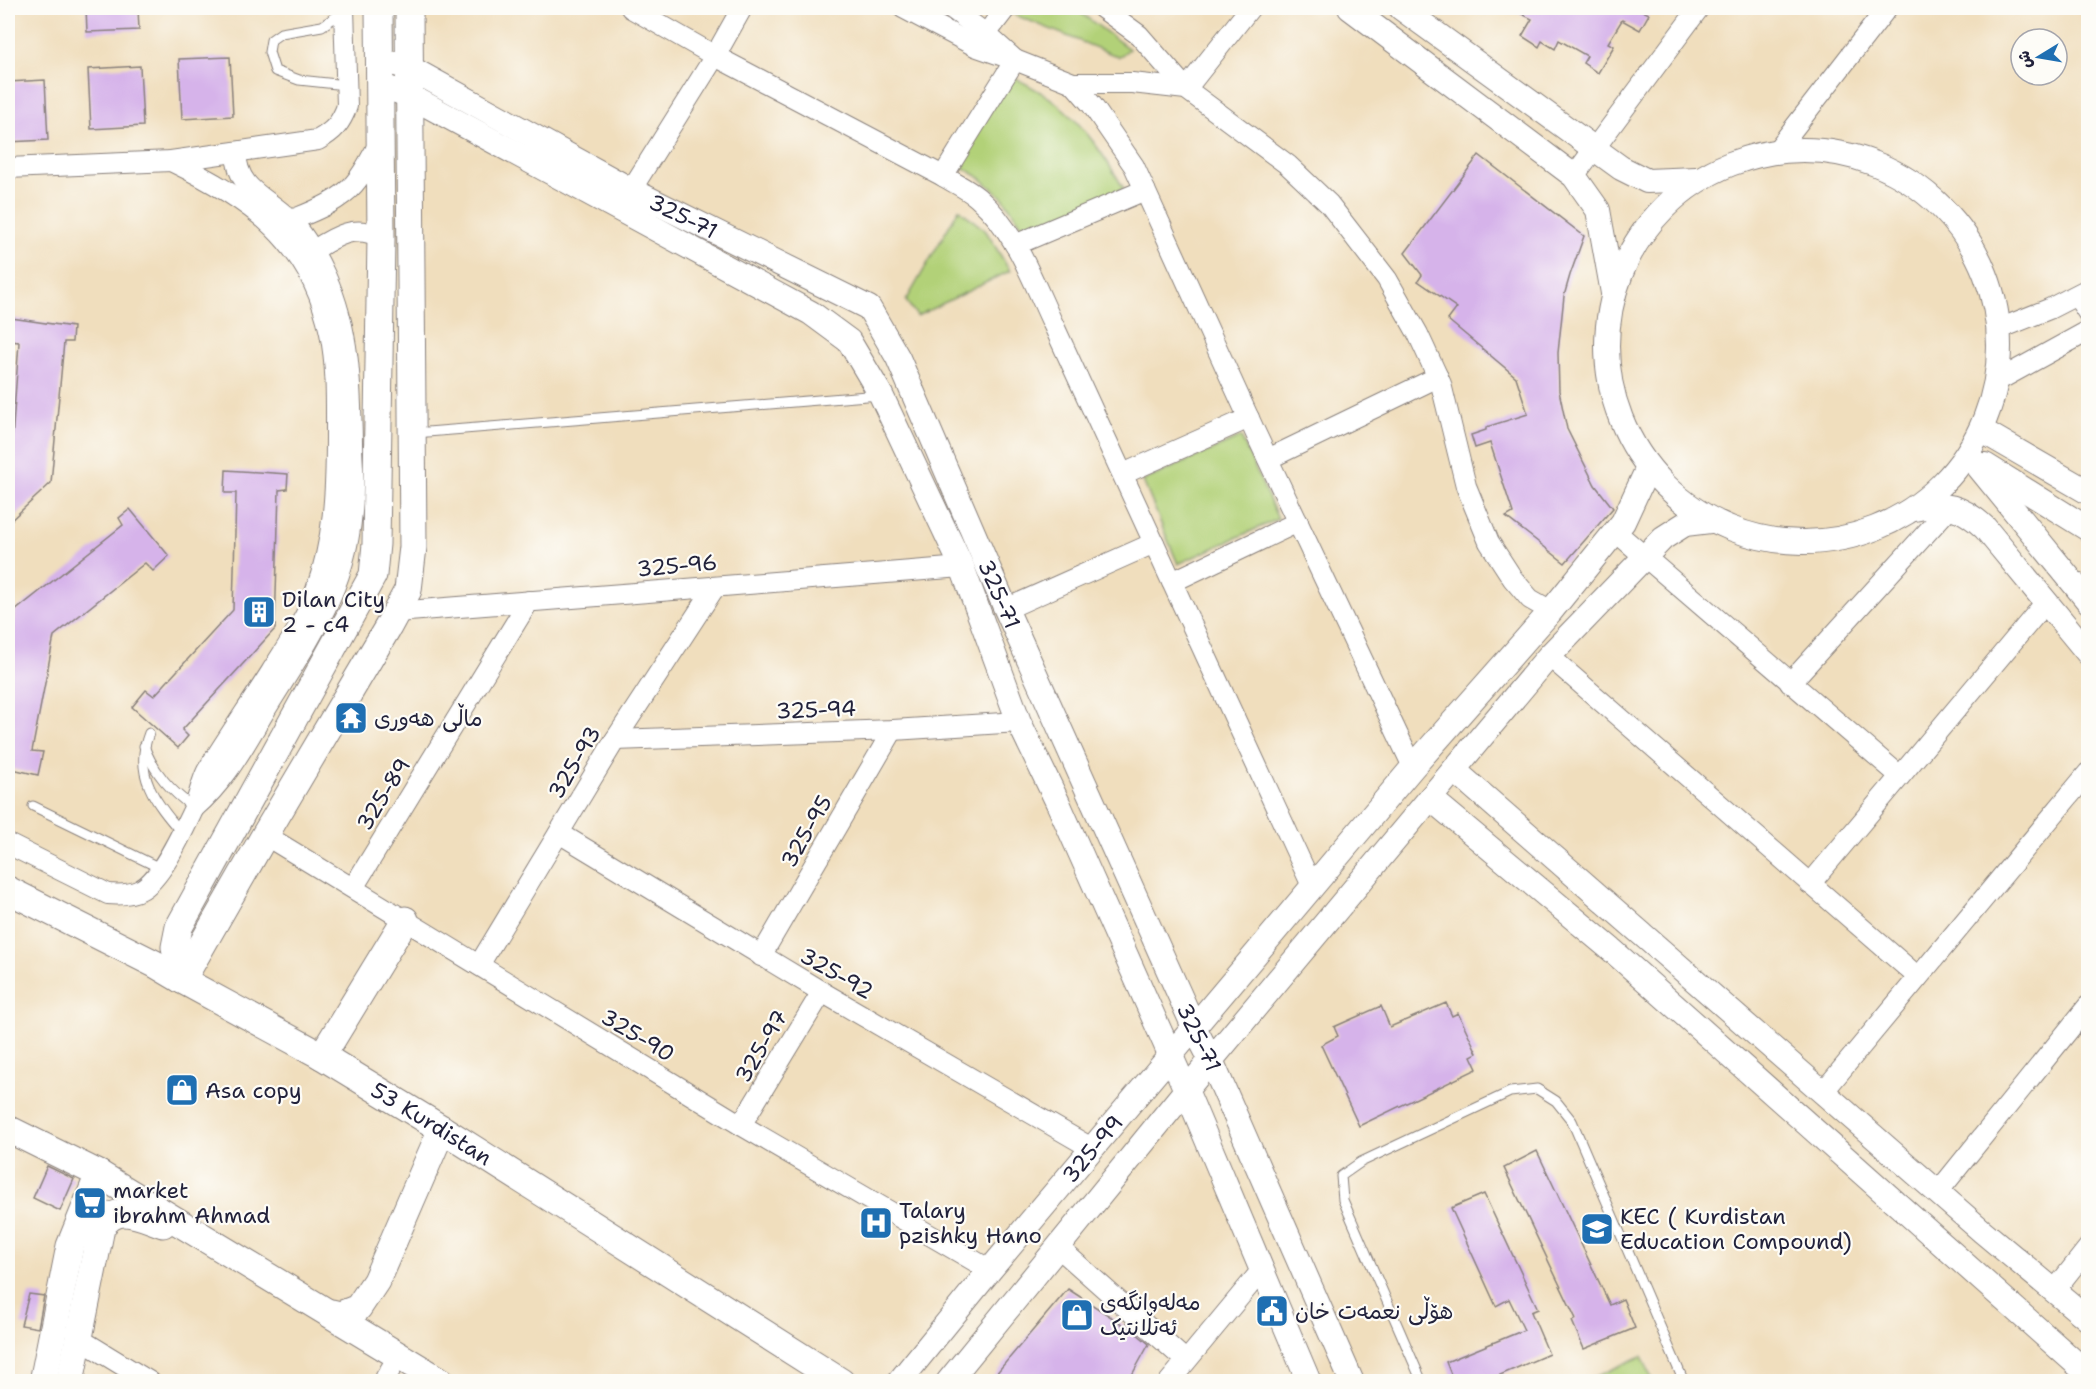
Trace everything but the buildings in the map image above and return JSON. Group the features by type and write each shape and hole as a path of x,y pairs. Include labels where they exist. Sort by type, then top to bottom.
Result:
{"main road":[{"path":"182,980 175,947 179,927 373,575 376,544 381,238 379,8"},
{"path":"182,980 408,590 413,547 409,8"},
{"name":"53 Kurdistan","path":"8,890 155,964 322,1056 442,1129 841,1382"},
{"path":"322,1056 405,920"},
{"path":"8,1129 99,1174 189,1226 442,1382"},
{"path":"331,1314 350,1313 358,1308 376,1281 442,1129"},
{"path":"43,1382 82,1251 99,1174"},
{"path":"70,1382 78,1338 82,1251 109,1218 120,1212 166,1225 189,1226"}],"street":[{"path":"630,8 715,56 943,176 977,197 996,216 1015,245 1313,888"},
{"path":"631,190 715,56 742,8"},
{"path":"903,8 975,46 1072,83 1132,83 1186,89"},
{"path":"951,8 986,34 1015,60"},
{"path":"986,34 1006,8"},
{"path":"1102,8 1139,35 1186,89 1288,165 1329,204 1387,279 1418,334 1441,384 1466,486 1489,542 1513,579 1530,599 1551,611"},
{"path":"1186,89 1250,8"},
{"path":"1350,8 1574,176 1598,210 1613,293"},
{"path":"1401,8 1621,168 1647,181 1696,179"},
{"path":"1574,176 1699,8"},
{"path":"1777,150 1887,8"},
{"path":"8,168 171,160 311,141 332,132 342,121 347,106 344,9"},
{"path":"943,176 1015,60"},
{"name":"325-71","path":"380,72 410,69 631,190 869,308 898,358 1006,609 1194,1027 1211,1060 1352,1382"},
{"name":"325-71","path":"380,72 410,96 811,313 849,341 881,395 962,567 1019,722 1058,803 1186,1090 1309,1382"},
{"path":"1072,83 1092,105 1134,166 1268,459 1413,767"},
{"path":"282,224 339,197 353,185 364,171 381,138"},
{"path":"1777,150 1840,152 1900,174 1949,214 1983,267 1999,329 1997,381 1981,430 1953,475 1914,509 1866,533 1814,544 1760,539 1710,520 1676,497 1647,468 1618,414 1606,354 1613,293 1631,249 1659,210 1696,179 1735,160 1777,150"},
{"path":"8,844 108,894 124,895 139,891 153,882 195,808 197,795 207,771 300,627 315,594 333,523 337,486 341,359 330,334 306,255 282,224 247,186 238,170 236,152"},
{"path":"171,160 209,179 282,224"},
{"path":"1015,245 1145,190"},
{"path":"306,255 350,231 361,230 381,238"},
{"path":"1999,329 2083,293 2088,313"},
{"path":"1997,381 2088,331"},
{"path":"1268,459 1438,377"},
{"path":"1123,474 1249,418"},
{"path":"1981,430 2088,492"},
{"path":"1968,454 2088,529"},
{"path":"1968,454 2088,602"},
{"name":"325-99","path":"906,1378 990,1270 1170,1055 1413,767 1551,611 1616,532 1623,522 1647,468"},
{"path":"1914,509 1934,505 1950,507 1973,517 1985,528 2088,653"},
{"path":"1790,683 1950,507"},
{"path":"948,1382 1186,1090 1549,656 1663,538 1685,524 1710,520"},
{"path":"1172,582 1298,522"},
{"path":"1616,532 1900,776"},
{"path":"1006,609 1154,543"},
{"name":"325-96","path":"396,612 962,567"},
{"name":"325-93","path":"479,965 615,740 715,586"},
{"name":"325-89","path":"353,888 529,601"},
{"path":"1810,884 2046,602"},
{"path":"1549,656 1918,977"},
{"name":"325-94","path":"615,740 893,730 1019,722"},
{"name":"325-95","path":"761,956 893,730"},
{"path":"1454,770 1982,1231 2088,1319"},
{"path":"1823,1092 2088,773"},
{"path":"1430,798 1622,959 2088,1374"},
{"name":"325-92","path":"559,834 822,992 1093,1149"},
{"name":"325-90","path":"265,835 741,1125 990,1270"},
{"name":"325-97","path":"741,1125 822,992"},
{"path":"1938,1192 2088,1006"},
{"path":"1959,1260 1982,1231"},
{"path":"1058,1246 1186,1361"},
{"path":"2054,1291 2088,1248"},
{"path":"1169,1382 1261,1271"},
{"path":"78,1338 150,1382"},
{"path":"383,1382 399,1355"}],"lane":[{"path":"344,9 322,26 281,33 271,40 268,52 276,70 283,74 299,80 346,85"},
{"path":"412,434 881,395"},
{"path":"148,733 142,756 143,771 161,809 181,832"},
{"path":"144,745 161,778 175,793 195,808"},
{"path":"33,806 162,869"},
{"path":"1422,1382 1343,1200 1341,1176 1361,1162 1510,1092 1537,1089 1556,1101 1572,1121 1684,1382"}],"green space":[{"path":"1007,8 1074,8 1129,49 1119,57 1005,11"},
{"path":"1006,72 1042,93 1065,110 1102,153 1124,189 1025,230 1003,198 979,177 953,162"},
{"path":"959,209 986,231 1010,271 917,316 906,301"},
{"path":"1241,437 1278,519 1178,564 1143,481"},
{"path":"1642,1356 1653,1381 1594,1381 1592,1378"}],"place":[{"name":"Dilan City 2 - c4","path":"259,612"},
{"name":"ماڵی هەوری","path":"351,718"},
{"name":"Asa copy","path":"182,1090"},
{"name":"market ibrahm Ahmad","path":"90,1203"},
{"name":"Talary pzishky Hano","path":"876,1223"},
{"name":"KEC ( Kurdistan Education Compound)","path":"1597,1229"},
{"name":"هۆڵی نعمەت خان","path":"1272,1311"},
{"name":"مەلەوانگەی ئەتڵانتیک","path":"1077,1315"}]}
